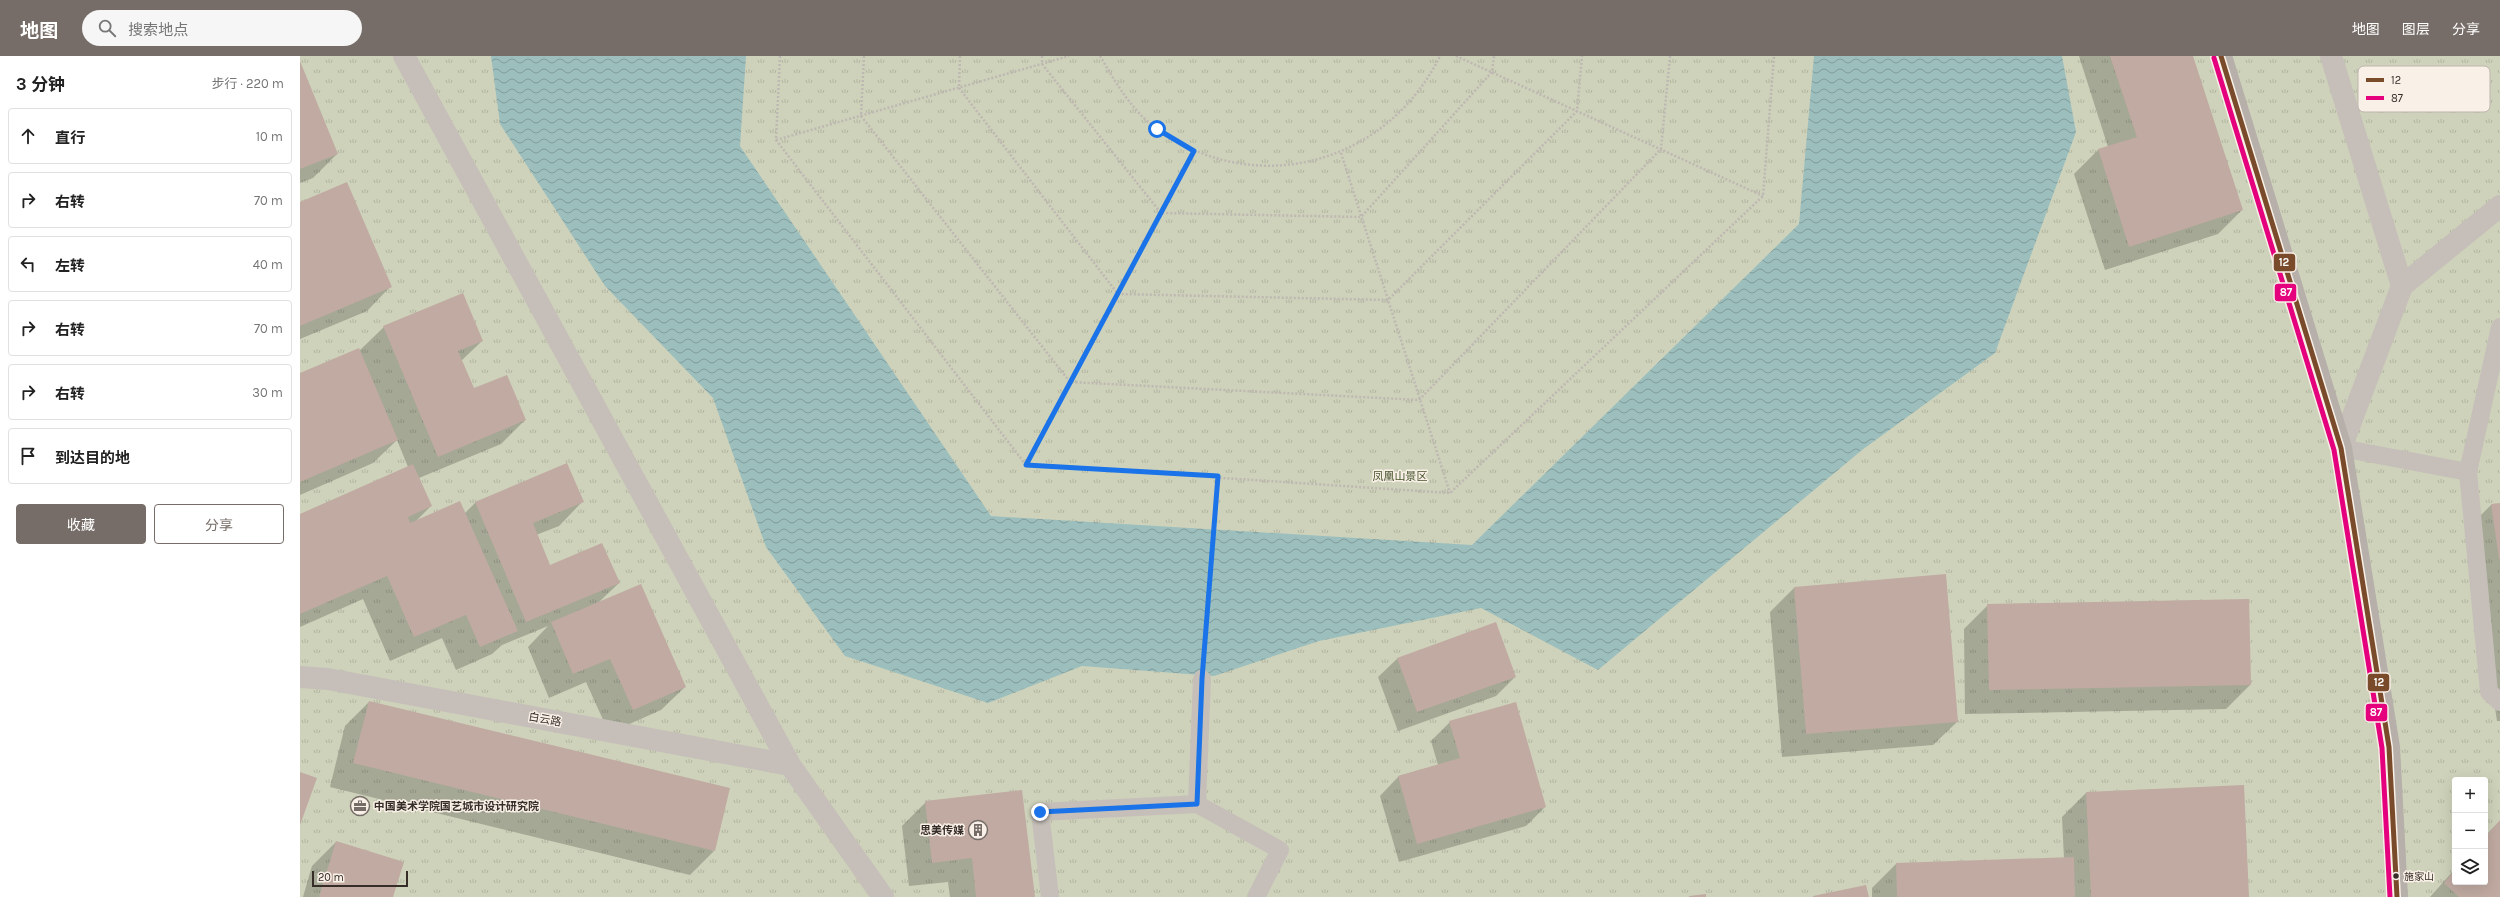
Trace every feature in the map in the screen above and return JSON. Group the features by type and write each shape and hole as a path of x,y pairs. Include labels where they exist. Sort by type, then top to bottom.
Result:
{"street":[{"path":"404,56 790,765 883,897"},
{"path":"2221,56 2341,448 2389,747 2397,897"},
{"path":"2331,56 2402,286"},
{"path":"2341,448 2402,286 2500,206"},
{"name":"白云路","path":"300,677 328,679 790,765"}],"lane":[{"path":"2500,327 2468,472 2489,692 2500,702"},
{"path":"2341,448 2468,472"},
{"path":"1197,804 1202,679"},
{"path":"1050,897 1040,812 1197,804 1280,850 1256,897"}],"path":[{"path":"780,56 776,140 1026,465 1218,476 1450,493 1763,196 1774,56"},
{"path":"864,56 861,116 1070,382 1419,400 1661,149 1670,56"},
{"path":"960,56 958,88 1118,294"},
{"path":"1042,56 1042,64 1161,213"},
{"path":"776,140 1069,56"},
{"path":"1100,56 1125,98 1157,129 1194,151 1250,166 1296,165 1341,153 1372,137 1399,115 1422,88 1440,56"},
{"path":"1456,56 1763,196"},
{"path":"1161,213 1361,217 1492,72 1494,56"},
{"path":"1118,294 1388,300 1577,111 1582,56"},
{"path":"1026,465 1194,151"},
{"path":"1341,153 1450,493"},
{"path":"1202,679 1218,476"}],"green space":[{"name":"凤凰山景区","path":"300,56 2500,56 2500,897 300,897"}],"water":[{"path":"491,56 746,56 740,146 991,516 1472,545 1799,224 1814,56 2062,56 2076,132 1995,353 1862,450 1598,670 1481,608 1319,641 1214,676 1082,666 988,703 845,656 766,547 713,398 605,286 500,124"}],"building":[{"path":"2110,56 2193,56 2243,210 2129,247 2098,149 2137,137"},
{"path":"300,61 338,154 300,169"},
{"path":"347,182 392,287 300,326 300,202"},
{"path":"463,293 483,341 458,351 474,388 507,375 526,420 438,457 383,326"},
{"path":"359,348 398,440 300,482 300,373"},
{"path":"567,463 584,502 533,523 550,565 602,543 620,583 526,622 475,502"},
{"path":"413,464 432,506 408,517 410,523 460,501 518,631 480,647 466,615 414,637 387,576 300,614 300,514"},
{"path":"2500,503 2500,559 2499,559 2491,504"},
{"path":"1946,574 1958,722 1806,734 1794,587"},
{"path":"641,584 686,687 633,710 610,659 573,674 551,622"},
{"path":"2249,599 2251,685 1989,690 1987,604"},
{"path":"1496,622 1516,677 1417,712 1397,658"},
{"path":"369,701 730,788 715,851 353,763"},
{"path":"1516,702 1546,807 1417,844 1398,776 1460,758 1449,721"},
{"path":"300,772 317,778 300,825"},
{"path":"2244,785 2249,897 2091,897 2086,792"},
{"name":"思美传媒","path":"1022,790 1035,897 976,897 972,858 932,863 925,801"},
{"path":"2500,820 2500,897 2459,897 2444,883 2452,874 2452,885 2488,885 2488,834"},
{"path":"336,841 404,862 393,897 319,897"},
{"path":"2074,857 2075,897 1897,897 1896,863"},
{"path":"1866,885 1869,897 1813,897 1813,896"},
{"path":"1706,894 1706,897 1689,897 1689,896"}],"transit line":[{"name":"12","path":"2221,56 2341,448 2389,747 2397,897"},
{"name":"87","path":"2214,58 2334,450 2382,748 2390,897"}],"place":[{"name":"中国美术学院国艺城市设计研究院","path":"360,806"},
{"name":"思美传媒","path":"978,830"},
{"name":"施家山","path":"2396,876"}],"route":[{"path":"1040,812 1197,804 1202,679 1218,476 1026,465 1194,151 1157,129"}]}
